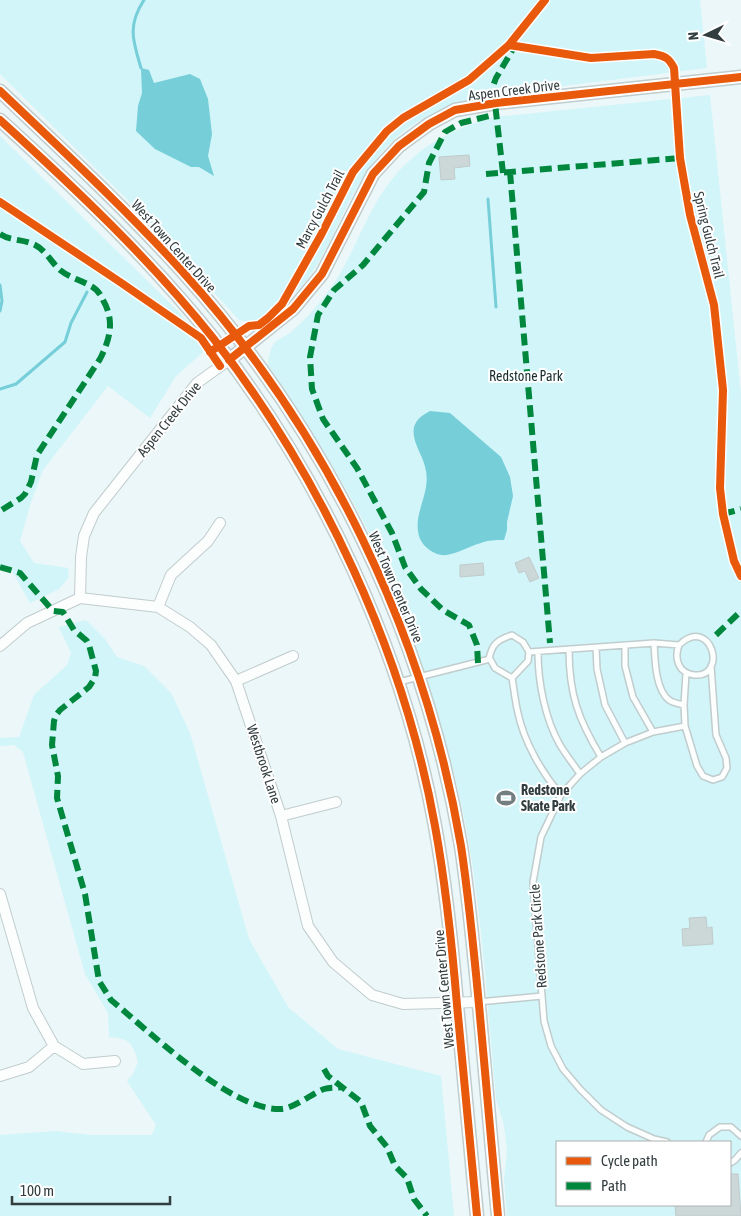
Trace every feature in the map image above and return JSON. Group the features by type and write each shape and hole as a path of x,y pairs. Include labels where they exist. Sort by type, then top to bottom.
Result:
{"street":[{"name":"Aspen Creek Drive","path":"80,598 81,557 84,536 94,513 197,383 245,348 293,309 322,274 373,174 400,146 429,124 456,110 741,77"},
{"name":"West Town Center Drive","path":"0,91 111,196 183,272 245,348 300,425 348,510 395,611 419,677 443,762 460,844 470,915 498,1216"},
{"name":"West Town Center Drive","path":"0,120 146,262 193,314 228,360 285,441 344,548 369,605 398,682 423,767 435,825 449,912 477,1216"},
{"path":"158,607 171,575 208,541 220,523"},
{"name":"Westbrook Lane","path":"80,598 158,607 190,627 211,644 236,680 281,816 308,926 333,962 372,995 403,1004 478,1002"},
{"path":"0,646 28,623 80,598"},
{"path":"236,680 293,656"},
{"path":"281,816 336,802"},
{"path":"0,894 34,1008 54,1046 83,1064 115,1061"},
{"path":"0,1076 29,1067 54,1046"}],"lane":[{"path":"512,635 522,642 529,652 528,661 512,678 495,668 489,659 491,647 501,638 512,635"},
{"path":"686,672 685,726 697,766 703,776 712,780 722,777 727,768 726,758 716,736 712,666 714,653 704,639 694,637 685,640 679,646 677,662 686,672 695,675 703,674 712,666"},
{"path":"654,643 655,665 662,693 670,702 684,705"},
{"path":"529,652 654,643 679,646"},
{"path":"625,645 625,666 633,697 653,732"},
{"path":"596,647 597,669 605,705 625,743"},
{"path":"568,649 569,669 577,710 584,729 601,757"},
{"path":"538,652 541,689 553,730 560,746 580,774"},
{"path":"398,682 489,659"},
{"path":"512,678 518,714 526,738 549,781 561,795"},
{"name":"Redstone Park Circle","path":"664,1141 627,1127 602,1110 580,1089 563,1068 551,1046 544,1021 533,882 541,838 561,795 580,774 601,757 625,743 653,732 685,726"},
{"name":"Redstone Park Circle","path":"478,1002 542,996"},
{"path":"706,1141 709,1135 720,1127 731,1127 741,1136"},
{"path":"731,1162 741,1153"}],"green space":[{"path":"0,0 700,0 707,68 475,97 417,122 394,139 367,171 352,196 322,256 308,278 284,303 256,323 239,320 151,223 0,74"},
{"name":"Redstone Park","path":"710,95 741,394 741,1216 507,1216 504,1180 507,1151 504,1125 496,1099 478,903 465,820 444,735 417,649 376,547 332,464 268,365 271,349 274,344 304,320 336,281 372,210 394,177 408,162 428,146 471,124 495,117"},
{"path":"0,136 181,314 199,341 203,352 176,376 150,418 108,386 43,470 31,502 20,541 34,563 68,568 69,577 59,589 30,603 12,571 0,569"},
{"path":"86,620 105,639 117,657 144,666 171,693 190,733 249,939 288,1007 338,1049 441,1076 454,1216 0,1216 0,1135 56,1131 89,1135 152,1135 156,1125 127,1081 133,1074 138,1062 134,1050 126,1040 109,1037 108,1013 85,974 23,752 14,745 0,746 0,738 19,737 34,695 67,665 71,653 59,627"}],"water":[{"path":"141,68 149,70 154,83 190,74 200,79 208,99 212,134 208,156 214,176 199,167 191,167 155,149 136,131 138,106 142,93"},
{"path":"430,411 450,413 501,457 510,477 513,496 504,540 486,541 448,555 437,554 422,542 418,524 427,479 425,465 414,438 414,427 423,415"}],"building":[{"path":"469,155 470,166 454,168 455,179 441,180 439,157"},
{"path":"529,557 539,578 530,582 525,571 519,573 515,563"},
{"path":"483,563 484,575 460,577 460,565"},
{"path":"706,917 707,928 712,927 713,944 683,946 682,929 690,928 689,918"},
{"path":"731,1174 738,1174 741,1216 676,1216 675,1206 731,1206"}],"waterway":[{"path":"141,68 134,41 133,26 144,0"},
{"path":"488,199 496,307"},
{"path":"0,285 2,301 0,311"},
{"path":"0,389 16,384 65,342 71,323 87,292"}],"marked path":[{"path":"503,173 493,86 516,44"},
{"path":"478,663 477,645 469,625 443,610 421,589 405,567 392,533 357,468 323,419 312,389 310,357 318,315 334,290 363,265 424,192 429,163 445,132 461,123 497,114"},
{"path":"486,174 680,158"},
{"path":"510,172 550,643"},
{"path":"0,234 37,246 60,270 95,289 107,308 110,323 109,337 100,359 37,455 31,482 25,494 0,511"},
{"path":"723,514 741,509"},
{"path":"0,567 20,573 53,611 63,612 74,630 87,641 96,671 95,678 89,687 56,715 52,745 58,776 57,798 85,894 99,981 111,1000 168,1049 214,1083 259,1106 284,1109 324,1089 343,1087"},
{"path":"716,635 741,611"},
{"path":"324,1069 328,1076 361,1102 370,1126 387,1147 395,1166 407,1178 414,1199 427,1216"}],"cycle path":[{"name":"Marcy Gulch Trail","path":"210,352 249,326 259,325 282,304 321,235 353,172 387,131 403,118 469,80 509,45 545,0"},
{"name":"Spring Gulch Trail","path":"509,45 591,58 654,54 666,58 674,68 680,158 690,215 714,305 723,390 720,488 723,514 734,561 741,576"},
{"path":"229,360 293,309 322,274 373,174 399,146 429,124 455,110 496,103 741,77"},
{"path":"0,91 138,225 182,271 234,333 282,399 325,467 362,539 395,613 423,689 445,767 461,846 473,945 498,1216"},
{"path":"0,120 138,252 213,338 253,392 289,449 323,508 353,569 380,632 403,696 421,761 435,826 451,938 477,1216"},
{"path":"0,202 201,338 220,366"}],"place":[{"name":"Redstone Skate Park","path":"506,798"}]}
